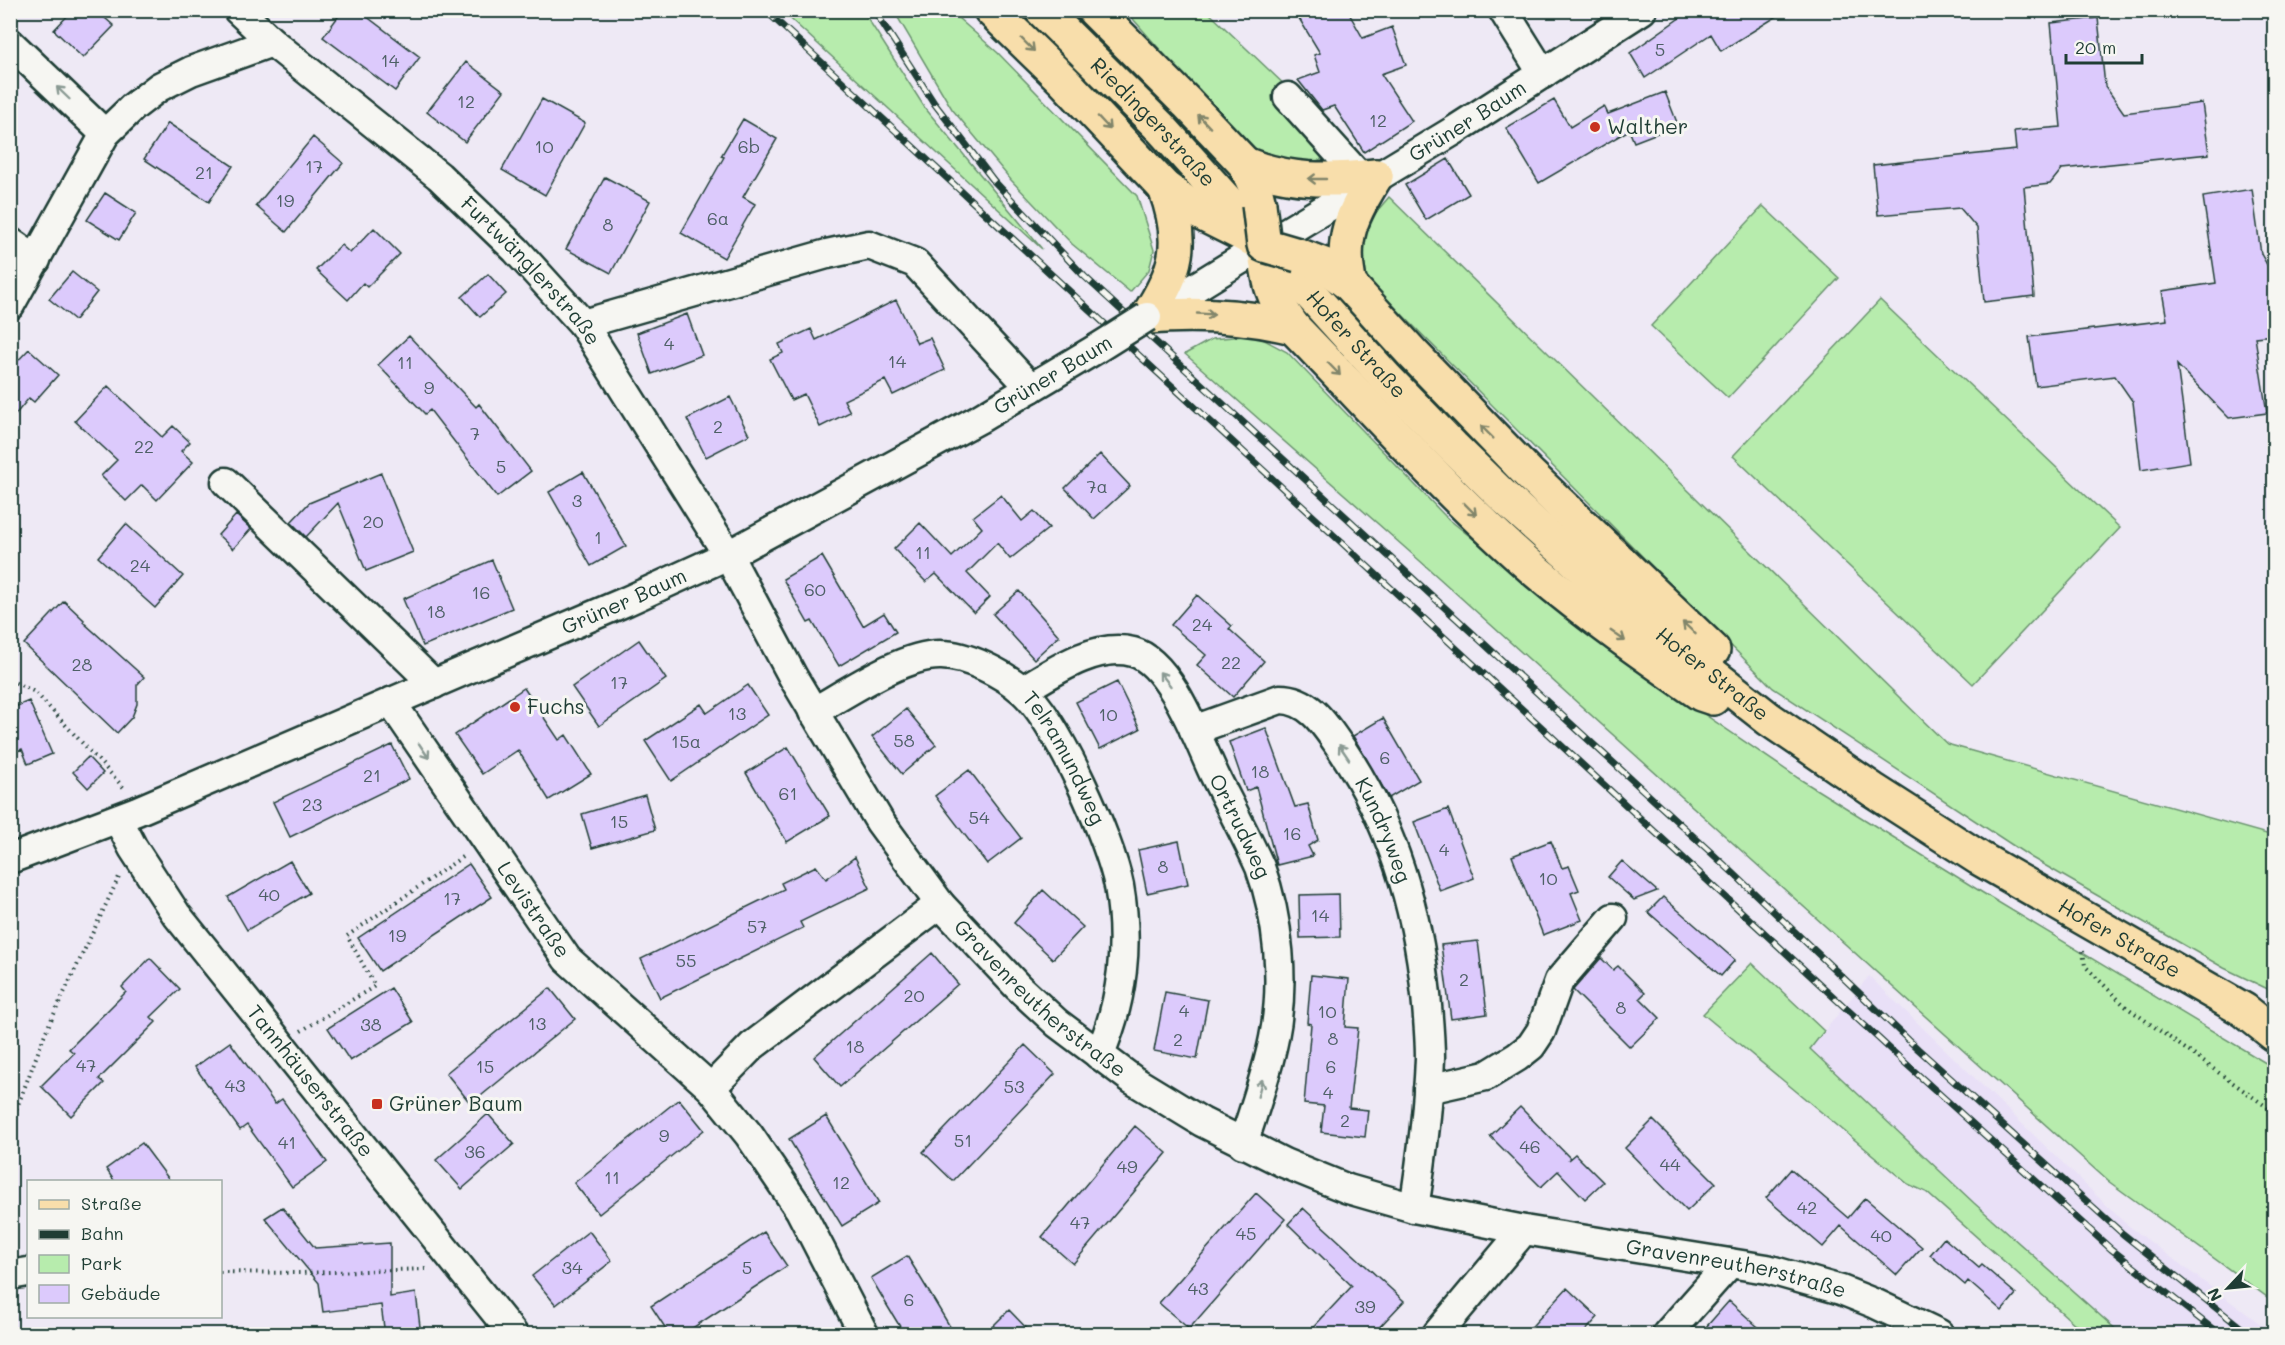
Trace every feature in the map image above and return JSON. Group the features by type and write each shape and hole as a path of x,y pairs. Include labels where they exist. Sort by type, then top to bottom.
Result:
{"main road":[{"path":"991,10 1064,81 1165,188 1200,213 1263,243 1324,265 1350,285 1512,457 1640,583 1725,662 1768,719"},
{"name":"Riedingerstraße","path":"1042,10 1161,128 1263,243"},
{"path":"1094,10 1245,164 1254,184 1259,204 1270,286 1280,309 1293,327 1467,506 1537,571 1609,630 1701,694 1768,719"},
{"path":"1245,164 1267,173 1294,179 1368,177 1347,232 1345,265 1350,285"},
{"path":"1147,317 1165,290 1175,264 1177,242 1174,212 1165,188"},
{"name":"Hofer Straße","path":"1263,243 1387,379 1505,498 1629,609 1768,719 1979,858 2244,1010 2274,1023"},
{"path":"1147,317 1191,314 1229,315 1261,319 1293,327"},
{"name":"Hofer Straße","path":"2244,1010 2274,1034"}],"street":[{"name":"Furtwänglerstraße","path":"238,10 272,42 439,176 516,250 583,324 728,555"},
{"path":"1503,10 1543,74"},
{"name":"Grüner Baum","path":"10,859 128,815 627,601 728,555 979,419 1031,388 1368,177 1543,74 1642,10"},
{"path":"10,305 105,134 133,107 159,87 191,71 272,42"},
{"path":"10,43 105,134"},
{"path":"1288,97 1368,177"},
{"path":"10,242 36,260"},
{"path":"583,324 827,254 869,245 915,263 1031,388"},
{"path":"226,482 434,684"},
{"name":"Gravenreutherstraße","path":"728,555 813,712 880,822 940,904 1018,987 1057,1023 1162,1098 1243,1144 1316,1177 1414,1208 1524,1230 1767,1269 1841,1290 1876,1304 1939,1335"},
{"name":"Ortrudweg","path":"1023,690 1089,656 1121,650 1136,652 1151,662 1180,699 1260,867 1276,934 1278,986 1274,1039 1243,1144"},
{"name":"Telramundweg","path":"813,712 906,662 930,655 957,656 970,660 1023,690 1052,728 1077,777 1105,840 1119,885 1123,941 1122,974 1116,1013 1099,1055"},
{"name":"Kundryweg","path":"1194,730 1280,699 1291,699 1301,703 1310,709 1329,731 1353,766 1373,803 1401,869 1419,939 1428,1020 1430,1055 1428,1089 1422,1157 1414,1208"},
{"name":"Levistraße","path":"391,702 567,959 711,1088 749,1135 800,1210 864,1335"},
{"name":"Tannhäuserstraße","path":"128,815 133,848 176,914 513,1335"},
{"path":"711,1088 752,1046 940,904"},
{"path":"1428,1089 1486,1076 1531,1046 1541,1032 1558,981 1613,918"},
{"path":"1437,1335 1524,1230"},
{"path":"1667,1335 1730,1263"},
{"path":"10,1275 27,1272"}],"path":[{"path":"10,680 34,693 124,787 128,815"},
{"path":"280,1043 375,986 347,936 485,840"},
{"path":"10,1126 46,1031 133,848"},
{"path":"2076,913 2085,966 2125,1006 2274,1112"},
{"path":"2268,1107 2274,1144"},
{"path":"222,1272 300,1273 460,1268"}],"shaded area":[{"path":"1869,976 2125,1223 2274,1334 2121,1334 1974,1203 1810,1049"}],"green space":[{"path":"782,11 863,11 925,108 1042,249"},
{"path":"894,11 950,11 998,53 1137,196 1154,250 1149,270 1130,292 1072,244 1011,180 952,109"},
{"path":"1126,11 1207,11 1291,91 1333,155 1305,165 1250,152"},
{"path":"1389,197 1947,744 2274,836 2274,992 2224,968 2032,858 1773,688 1364,276 1359,250 1362,232"},
{"path":"1763,206 1839,278 1728,398 1651,326"},
{"path":"1880,300 2120,528 1973,684 1733,456"},
{"path":"1255,335 1287,352 1446,517 1613,652 1798,778 1983,893 2274,1068 2274,1302 2108,1181 1419,560 1185,354 1212,339"},
{"path":"1752,963 1824,1031 1810,1049 1974,1203 2121,1334 2086,1334 1926,1192 1908,1184 1703,1014"}],"building":[{"path":"73,10 96,10 114,26 83,58 54,30"},
{"path":"343,10 358,10 420,57 395,91 323,37"},
{"path":"1294,10 1347,10 1363,38 1392,27 1406,65 1381,74 1412,121 1364,152 1334,106 1322,110 1298,80 1320,72 1314,55 1320,53"},
{"path":"1691,10 1787,10 1721,51 1711,34 1645,78 1630,53"},
{"path":"2098,18 2105,86 2124,113 2202,103 2209,154 2062,169 2050,184 2024,187 2034,296 1984,302 1977,228 1960,208 1878,215 1873,165 2016,150 2014,131 2061,127 2051,23"},
{"path":"466,62 504,91 465,142 427,112"},
{"path":"1665,92 1678,125 1634,142 1629,130 1539,183 1506,128 1554,100 1570,127 1604,106 1608,114"},
{"path":"542,99 585,123 545,195 502,170"},
{"path":"743,119 777,139 743,197 755,204 724,258 681,233"},
{"path":"168,123 233,166 209,202 144,159"},
{"path":"313,137 343,163 286,232 256,206"},
{"path":"1448,159 1469,194 1426,220 1405,185"},
{"path":"605,177 650,201 611,273 566,249"},
{"path":"2252,189 2261,254 2274,277 2274,335 2255,337 2267,413 2229,418 2177,365 2190,462 2141,470 2133,402 2115,376 2036,386 2029,337 2167,320 2162,291 2216,283 2203,197"},
{"path":"105,193 136,213 119,240 87,220"},
{"path":"374,228 400,254 367,287 363,283 348,300 316,270 341,245 350,253"},
{"path":"72,272 97,292 75,320 49,299"},
{"path":"488,274 506,294 480,317 462,297"},
{"path":"896,300 917,343 930,338 945,370 893,395 885,380 844,400 850,412 820,427 804,394 791,400 770,359 783,353 779,344 811,329 816,340"},
{"path":"687,314 702,355 652,374 637,333"},
{"path":"409,336 476,407 479,404 531,471 497,497 430,410 425,414 378,365"},
{"path":"29,349 58,375 34,402 29,398 10,421 10,369"},
{"path":"108,386 162,437 173,426 190,442 181,451 193,462 157,500 142,485 126,501 101,476 117,460 75,421"},
{"path":"730,397 749,435 706,457 687,419"},
{"path":"1100,454 1130,486 1094,519 1065,488"},
{"path":"583,472 626,546 591,566 549,492"},
{"path":"381,473 413,552 366,571 338,503 306,537 291,522 309,503"},
{"path":"1001,495 1022,521 1034,511 1049,528 1010,559 997,543 967,573 990,597 974,613 936,574 926,582 894,549 920,523 952,557 982,528 973,517"},
{"path":"236,515 251,529 233,549 218,535"},
{"path":"126,524 183,576 155,608 98,557"},
{"path":"822,556 863,626 884,613 896,632 839,666 812,621 808,623 783,579"},
{"path":"492,560 512,608 423,646 403,599"},
{"path":"1019,591 1059,636 1034,659 993,614"},
{"path":"1197,595 1232,626 1229,629 1264,661 1233,697 1197,665 1206,655 1171,625"},
{"path":"64,601 84,620 83,622 144,677 137,685 137,704 132,717 117,733 24,644"},
{"path":"639,640 666,679 599,726 572,687"},
{"path":"1117,682 1140,729 1100,749 1076,702"},
{"path":"748,685 768,715 671,781 645,741 701,704 707,713"},
{"path":"524,688 559,740 566,735 591,774 549,800 518,750 482,774 455,735"},
{"path":"29,701 52,754 28,764 22,749 10,754 10,709"},
{"path":"906,709 936,745 902,774 872,737"},
{"path":"1383,718 1419,780 1389,798 1353,736"},
{"path":"1266,728 1295,807 1308,804 1318,840 1308,846 1313,856 1277,865 1256,787 1246,791 1229,742"},
{"path":"392,745 409,779 290,837 273,802"},
{"path":"788,747 830,816 787,842 746,773"},
{"path":"88,757 103,773 88,788 73,772"},
{"path":"969,770 1021,838 987,864 935,796"},
{"path":"645,795 655,830 592,848 582,814"},
{"path":"1448,809 1474,878 1440,891 1414,822"},
{"path":"1179,841 1188,884 1147,893 1138,850"},
{"path":"1551,841 1562,868 1569,866 1579,890 1571,893 1582,920 1543,935 1512,856"},
{"path":"855,857 870,888 800,922 803,928 660,998 641,959 784,889 781,883 816,866 826,879"},
{"path":"290,861 309,893 247,930 228,897"},
{"path":"1622,861 1657,891 1634,900 1608,877"},
{"path":"469,864 492,897 380,971 358,938"},
{"path":"1043,890 1083,927 1053,959 1014,923"},
{"path":"1339,894 1340,937 1300,938 1299,895"},
{"path":"1663,897 1735,960 1721,976 1648,912"},
{"path":"1478,941 1487,1014 1451,1019 1441,945"},
{"path":"932,953 958,984 840,1087 814,1057"},
{"path":"150,958 180,989 151,1017 156,1022 99,1079 104,1083 71,1116 41,1086 74,1053 69,1049 126,992 122,987"},
{"path":"1601,958 1613,970 1618,966 1645,993 1640,998 1660,1018 1630,1047 1573,990"},
{"path":"1311,975 1349,979 1345,1027 1358,1028 1349,1108 1368,1110 1365,1137 1321,1132 1324,1106 1304,1104 1311,1024 1307,1023"},
{"path":"391,988 413,1022 350,1061 328,1028"},
{"path":"550,988 575,1019 471,1104 446,1073"},
{"path":"1165,992 1208,1000 1197,1059 1154,1051"},
{"path":"230,1042 275,1104 282,1099 327,1162 292,1187 247,1125 240,1130 195,1067"},
{"path":"1025,1045 1055,1074 953,1181 923,1152"},
{"path":"679,1099 704,1130 599,1214 574,1183"},
{"path":"1520,1107 1570,1158 1568,1160 1575,1154 1603,1182 1585,1199 1558,1171 1541,1187 1490,1136"},
{"path":"488,1114 514,1144 462,1189 436,1160"},
{"path":"826,1116 879,1203 842,1226 789,1139"},
{"path":"1653,1120 1716,1183 1687,1211 1625,1148"},
{"path":"1135,1126 1167,1153 1073,1264 1042,1237"},
{"path":"142,1143 170,1180 114,1180 106,1169"},
{"path":"1791,1169 1848,1218 1865,1198 1922,1247 1897,1275 1841,1226 1823,1247 1766,1198"},
{"path":"1256,1193 1285,1219 1189,1329 1159,1303"},
{"path":"282,1207 315,1248 390,1243 390,1297 416,1293 421,1335 385,1335 381,1305 323,1312 319,1283 265,1218"},
{"path":"1303,1208 1404,1301 1372,1335 1306,1335 1352,1286 1288,1224"},
{"path":"589,1231 612,1261 556,1305 532,1276"},
{"path":"764,1232 787,1266 682,1335 670,1335 651,1306"},
{"path":"1944,1238 1979,1268 1982,1265 2016,1294 2002,1311 1968,1281 1965,1285 1930,1255"},
{"path":"907,1256 955,1335 905,1335 871,1278"},
{"path":"1567,1288 1598,1317 1582,1335 1524,1335"},
{"path":"1729,1301 1767,1335 1699,1335"},
{"path":"1009,1310 1033,1335 984,1335"}],"railway":[{"path":"765,10 1903,1061 2111,1249 2219,1334"},
{"path":"874,10 934,103 994,181 1084,276 1730,870 1918,1049 2123,1234 2249,1334"}],"place":[{"name":"Walther","path":"1595,127"},
{"name":"Fuchs","path":"515,707"},
{"name":"Grüner Baum","path":"377,1104"}]}
